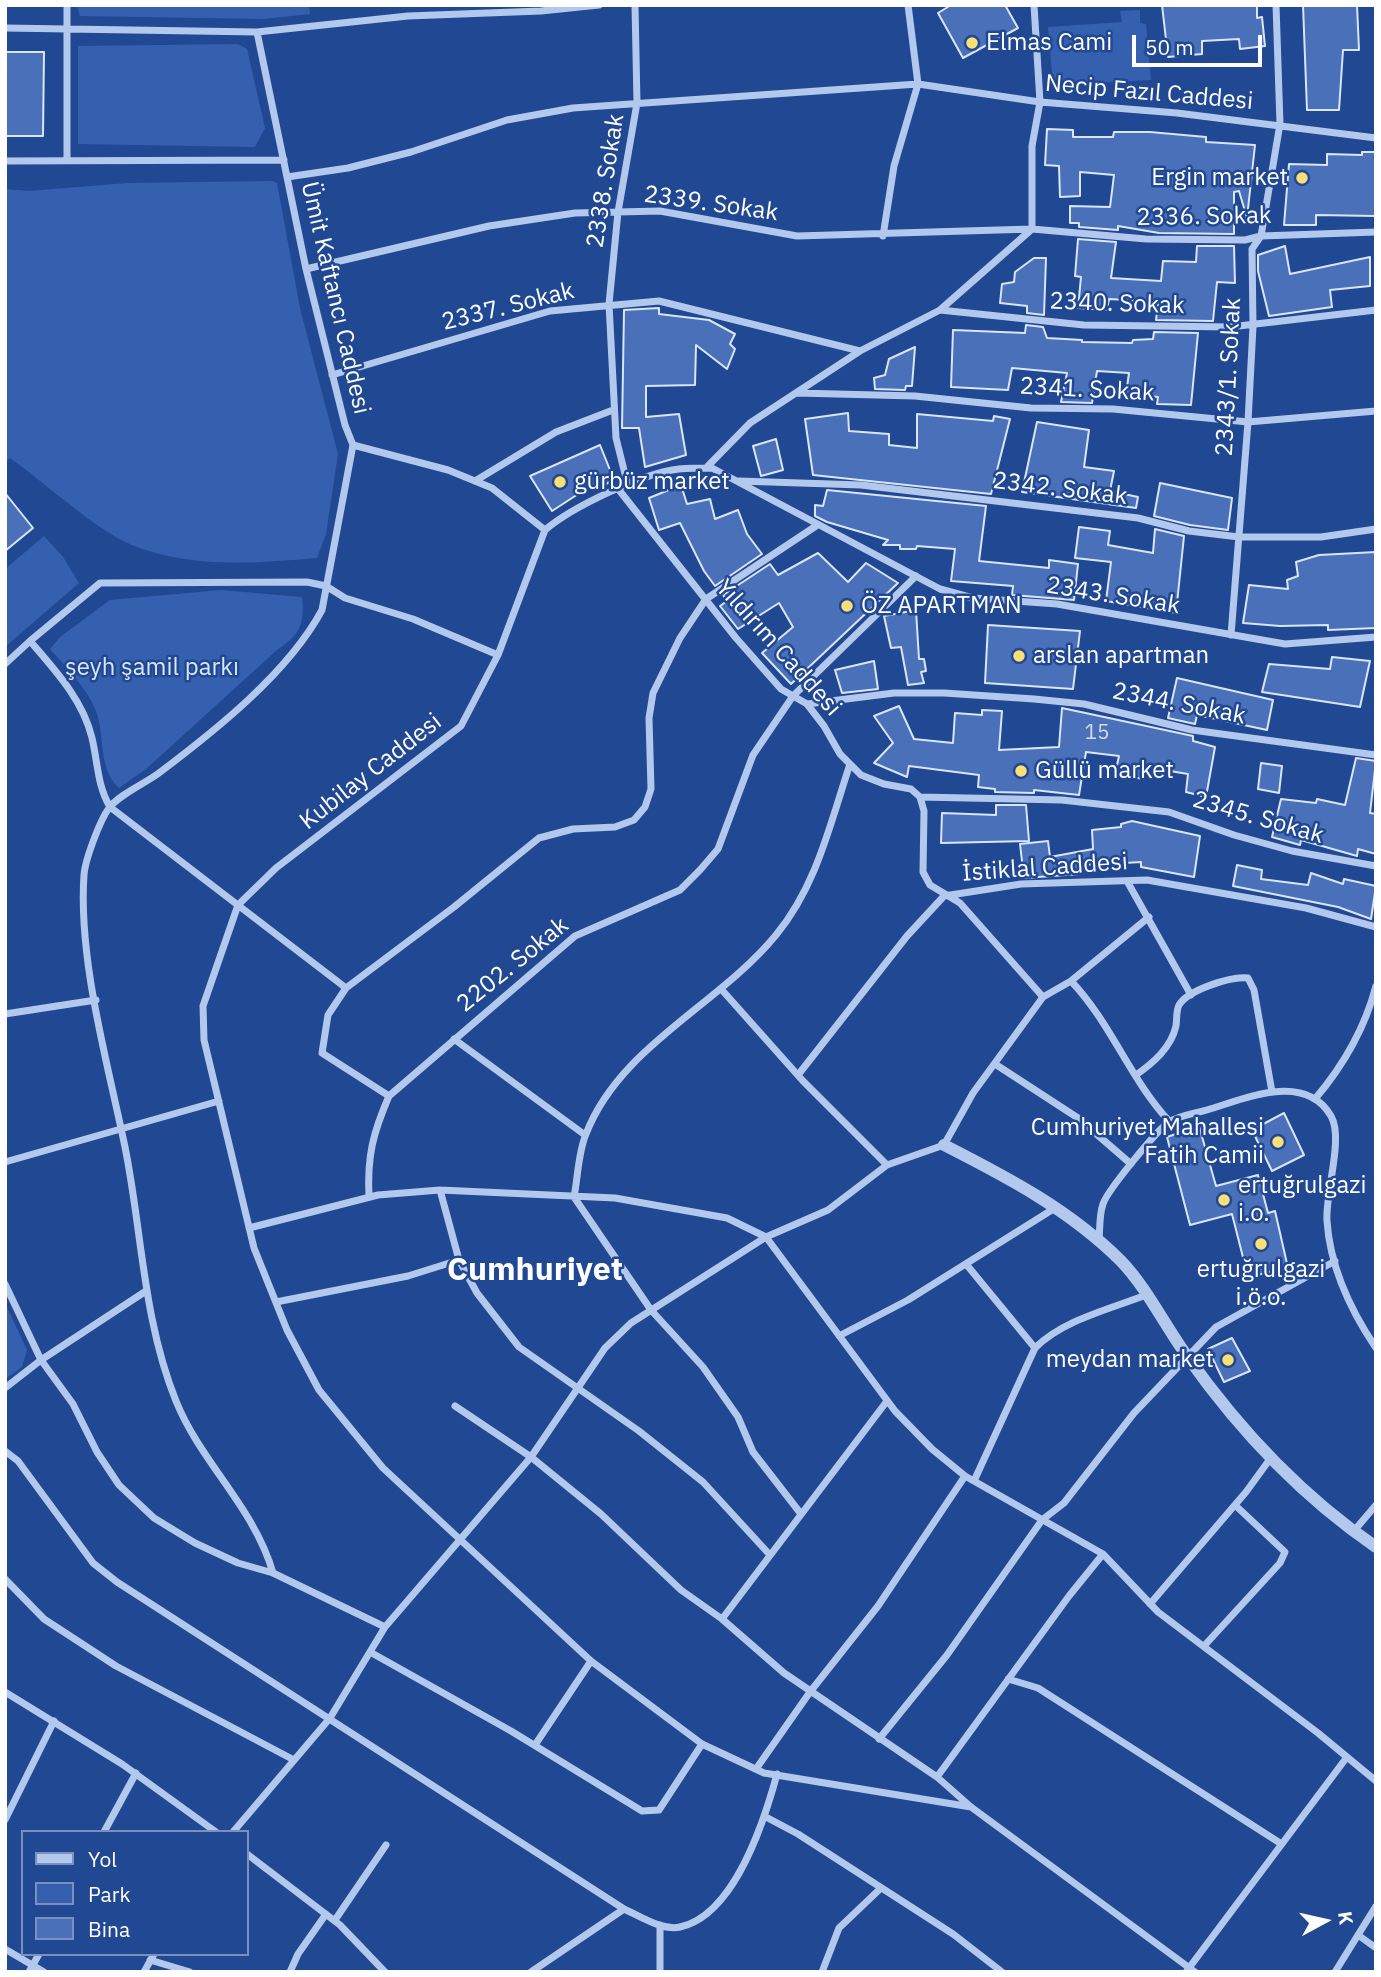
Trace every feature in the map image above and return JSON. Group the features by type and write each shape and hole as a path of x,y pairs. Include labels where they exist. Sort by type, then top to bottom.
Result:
{"street":[{"path":"67,160 68,5"},
{"path":"407,5 408,16"},
{"path":"5,28 257,32 408,16 541,11 598,5"},
{"name":"2338. Sokak","path":"628,486 616,438 613,410 609,304 618,212 637,103 635,5"},
{"path":"884,236 894,166 918,84 908,5"},
{"path":"545,530 561,516 628,486 677,469 706,468 750,423 860,351 940,310 1032,229 1032,146 1040,102 1034,5"},
{"name":"2343/1. Sokak","path":"1231,635 1248,422 1253,326 1252,249 1261,236 1280,124 1276,5"},
{"name":"Ümit Kaftancı Caddesi","path":"257,32 306,269 332,375 353,445 448,470 492,488 545,530"},
{"name":"Necip Fazıl Caddesi","path":"287,177 348,168 411,152 506,120 573,108 918,84 1040,102 1280,124 1376,138"},
{"path":"5,161 284,160"},
{"name":"2339. Sokak","path":"306,269 489,226 575,213 660,211 797,236 884,236 1032,229"},
{"name":"2336. Sokak","path":"1032,229 1146,239 1245,240 1261,236 1376,232"},
{"name":"2337. Sokak","path":"332,375 550,311 659,301 860,351"},
{"name":"2340. Sokak","path":"940,310 1084,325 1253,326 1376,310"},
{"name":"2341. Sokak","path":"796,393 915,396 1031,408 1114,409 1248,422 1376,411"},
{"path":"475,481 556,432 613,410"},
{"path":"273,1573 266,1547 251,1519 187,1425 175,1399 146,1291 120,1127 104,1059 85,929 84,872 110,807 195,743 251,695 310,633 322,610 353,445"},
{"name":"2343. Sokak","path":"706,468 712,468 738,481 816,526 940,589 973,598 1057,604 1285,644 1376,637"},
{"name":"2342. Sokak","path":"738,481 888,488 1127,516 1189,531 1239,537 1321,537 1376,529"},
{"name":"Yıldırım Caddesi","path":"619,490 781,689 807,704 850,764 861,775 911,789 920,797"},
{"path":"388,1096 322,1053 328,1015 346,988 454,907 539,838 573,829 615,827 634,820 645,807 651,789 649,718 653,693 680,638 706,599 816,526"},
{"name":"Kubilay Caddesi","path":"238,905 276,868 461,726 499,656 545,530"},
{"name":"2202. Sokak","path":"369,1197 367,1162 374,1129 388,1096 575,936 680,890 718,849 752,755 793,696 916,576"},
{"path":"5,664 100,583 307,582 326,586 345,598 413,619 499,656"},
{"path":"30,641 70,690 81,710 92,737 100,791 110,807 346,988"},
{"name":"2344. Sokak","path":"807,704 894,693 1034,699 1084,705 1192,730 1376,755"},
{"path":"801,1514 753,1452 738,1417 703,1367 651,1310 574,1197 585,1135 610,1091 639,1055 722,990 776,935 798,905 819,862 850,764"},
{"path":"920,797 924,811 923,872 930,885 944,896 960,903 1043,997"},
{"name":"2345. Sokak","path":"920,797 1062,800 1169,812 1234,835 1292,851 1376,866"},
{"name":"İstiklal Caddesi","path":"797,1075 907,936 944,896 1021,884 1147,880 1306,908 1376,927"},
{"path":"1127,881 1192,995"},
{"path":"238,905 203,1006 204,1040 249,1228 276,1302 319,1390 383,1468 458,1541 591,1661 702,1744 756,1769 777,1774 971,1807"},
{"path":"235,1830 330,1718 385,1627 531,1457 605,1348 631,1323 766,1237 828,1210 887,1165 944,1145 972,1093 1043,997 1071,981 1149,917"},
{"path":"1136,1076 1155,1062 1167,1045 1175,1028 1178,1006 1192,995 1236,976 1248,978 1254,990 1272,1092"},
{"path":"1071,981 1100,1018 1136,1076 1169,1121"},
{"path":"1315,1099 1334,1077 1361,1031 1376,986"},
{"path":"722,990 797,1075 887,1165"},
{"path":"5,1014 96,1000"},
{"path":"454,1039 585,1135"},
{"path":"995,1063 1078,1118 1131,1164"},
{"path":"1099,1242 1102,1204 1131,1164 1169,1121 1272,1092 1290,1090 1315,1099 1333,1118 1336,1132 1326,1192 1327,1222 1335,1261 1349,1303 1376,1348"},
{"path":"5,1162 120,1127 219,1101"},
{"path":"944,1145 1055,1208 1122,1262 1187,1357 1270,1459 1327,1513 1376,1547"},
{"path":"249,1228 369,1197 440,1190 615,1198 727,1218 766,1237 887,1401 932,1449 965,1476 1103,1554 1150,1604 1376,1782"},
{"path":"440,1190 459,1260 477,1293 519,1347 704,1482 770,1555"},
{"path":"839,1336 884,1314 1055,1208"},
{"path":"276,1302 408,1276 459,1260"},
{"path":"879,1739 947,1655 1042,1520 1064,1503 1134,1413 1187,1357 1216,1327 1335,1261"},
{"path":"966,1264 1035,1348"},
{"path":"5,1284 41,1360 73,1404 97,1452 119,1485 154,1518 195,1543 238,1563 273,1573 385,1627"},
{"path":"5,1388 41,1360 146,1291"},
{"path":"974,1481 1035,1348 1046,1338 1072,1324 1146,1295"},
{"path":"722,1619 887,1401"},
{"path":"455,1406 531,1457 601,1514 681,1590 722,1619 784,1673 937,1777 971,1807 1190,1970 1280,1843 1347,1757"},
{"path":"5,1451 18,1461 93,1563 206,1642 330,1718 624,1909 660,1926 679,1928 706,1914 727,1892 764,1816 777,1774"},
{"path":"1150,1604 1235,1505 1270,1459"},
{"path":"756,1769 810,1692 878,1606 965,1476"},
{"path":"1204,1646 1280,1563 1285,1552 1235,1505"},
{"path":"1353,1532 1376,1505"},
{"path":"937,1777 1103,1554"},
{"path":"5,1579 44,1619 116,1666 294,1760"},
{"path":"370,1652 534,1745 642,1811 659,1810 702,1744"},
{"path":"534,1745 591,1661"},
{"path":"1008,1679 1038,1688 1280,1843"},
{"path":"5,1692 135,1773 213,1830"},
{"path":"5,1820 54,1721"},
{"path":"105,1830 135,1773"},
{"path":"764,1816 953,1934 1002,1972"},
{"path":"335,1920 386,1845"},
{"path":"248,1855 335,1920 385,1972"},
{"path":"822,1972 839,1928 881,1888"},
{"path":"1335,1972 1376,1906"},
{"path":"531,1972 624,1909"},
{"path":"290,1972 298,1954 326,1914"},
{"path":"660,1926 660,1972"},
{"path":"1358,1935 1376,1948"},
{"path":"5,1949 31,1968 44,1972"},
{"path":"144,1972 152,1957 190,1972"}],"green space":[{"path":"77,5 309,5 310,14 264,19 80,16"},
{"path":"1140,10 1140,23 1146,24 1151,80 1053,85 1048,27 1122,22 1120,11"},
{"path":"238,44 247,49 265,128 255,147 78,144 78,46"},
{"path":"127,183 277,183 300,308 338,454 326,534 317,558 223,562 154,553 132,545 103,529 10,458 5,462 5,189 29,191"},
{"path":"44,536 63,557 79,583 5,647 5,569"},
{"name":"şeyh şamil parkı","path":"221,590 302,597 302,621 291,639 146,769 119,788 112,780 105,762 99,721 92,702 76,678 50,649 60,637 110,600"},
{"path":"5,1303 27,1350 22,1367 5,1379"}],"building":[{"name":"Elmas Cami","path":"951,5 1005,5 1018,28 963,58 938,13"},
{"path":"1162,5 1257,5 1257,18 1262,17 1265,46 1240,49 1239,39 1202,41 1202,54 1168,57"},
{"path":"1303,5 1357,5 1359,50 1343,50 1339,110 1307,110"},
{"path":"5,52 44,52 43,136 5,136"},
{"path":"1047,129 1073,130 1073,137 1113,137 1114,132 1150,132 1206,137 1206,142 1255,145 1247,218 1239,191 1234,192 1234,234 1159,233 1118,226 1118,230 1079,227 1079,223 1070,223 1070,206 1110,207 1114,175 1080,172 1080,196 1060,197 1059,166 1045,165"},
{"path":"1362,152 1376,152 1376,216 1316,215 1316,225 1284,225 1289,164 1327,165 1327,154 1362,155"},
{"path":"1078,239 1116,242 1111,278 1161,281 1163,261 1196,262 1197,246 1234,246 1235,283 1217,282 1213,321 1156,320 1158,302 1109,299 1107,310 1078,308 1081,277 1075,276"},
{"path":"1285,246 1290,274 1370,257 1370,286 1330,290 1332,307 1269,316 1258,271 1258,255"},
{"path":"1034,258 1046,258 1044,315 1027,313 1027,306 1000,303 1002,284 1014,282 1015,272"},
{"path":"659,308 659,314 709,320 735,334 730,344 735,349 727,369 696,345 695,385 646,386 646,417 679,414 686,455 645,467 639,428 622,428 624,310"},
{"path":"1026,325 1043,327 1047,338 1082,342 1132,343 1133,340 1153,339 1154,332 1198,333 1191,405 1157,404 1158,397 1126,394 1129,373 1097,371 1092,403 1061,402 1067,373 1012,368 1008,390 951,387 953,330 1025,333"},
{"path":"915,347 912,386 906,386 905,390 875,389 874,378 885,375 889,359"},
{"path":"848,413 849,431 889,434 889,445 917,448 917,414 993,421 994,416 1010,419 991,494 813,475 805,419"},
{"path":"1037,422 1089,430 1084,467 1114,471 1110,491 1138,497 1136,508 1022,492"},
{"path":"776,439 783,470 761,476 753,446"},
{"name":"gürbüz market","path":"600,445 614,480 594,490 592,485 552,511 530,476"},
{"path":"1160,483 1232,498 1228,530 1190,525 1154,516"},
{"path":"681,485 687,504 710,499 715,519 738,510 747,534 762,554 715,586 704,571 680,523 659,530 649,498"},
{"path":"827,490 986,506 979,561 1049,568 1049,560 1078,564 1074,600 1012,595 1013,586 951,581 955,549 917,546 916,549 900,549 900,545 883,545 888,540 827,522 815,516 815,505 823,506"},
{"path":"5,493 33,528 5,551"},
{"path":"1079,527 1110,531 1108,545 1153,553 1155,529 1184,536 1176,613 1106,601 1111,562 1075,558"},
{"path":"1376,552 1376,628 1328,630 1328,625 1280,626 1243,623 1249,585 1288,589 1287,580 1298,576 1296,562 1319,555"},
{"path":"818,553 848,582 866,563 898,583 791,684 762,653 793,627 779,603 738,629 720,606 727,601 723,595 770,564 778,575"},
{"path":"916,610 919,659 924,659 926,671 921,672 924,683 908,685 901,647 891,648 884,616"},
{"name":"arslan apartman","path":"988,625 1080,631 1073,689 985,683"},
{"path":"1332,657 1370,661 1360,707 1262,692 1269,664 1330,669"},
{"path":"874,661 878,689 842,693 835,670"},
{"path":"1177,678 1273,700 1267,730 1197,715 1195,724 1168,718"},
{"path":"899,706 914,739 953,743 955,713 982,715 982,710 1002,711 999,750 1059,747 1062,708 1193,736 1193,741 1215,747 1206,797 1186,792 1188,774 1145,767 1143,779 1115,774 1119,756 1086,752 1079,795 1034,790 1034,793 995,792 995,789 978,787 979,775 909,766 907,777 874,763 893,743 874,716"},
{"path":"1356,758 1376,761 1370,813 1376,814 1376,854 1358,849 1357,856 1301,840 1300,845 1272,837 1281,799 1316,803 1317,799 1345,805"},
{"path":"1261,763 1282,766 1279,793 1258,789"},
{"path":"996,805 1026,805 1029,841 941,843 942,813 996,815"},
{"path":"1132,821 1200,836 1194,877 1141,867 1141,862 1125,863 1124,860 1078,866 1080,874 1024,878 1020,844 1048,841 1050,857 1093,849 1092,830 1121,827 1121,824"},
{"path":"1237,865 1262,870 1261,879 1308,885 1311,873 1343,884 1344,879 1376,886 1371,919 1338,907 1233,886"},
{"name":"Cumhuriyet Mahallesi Fatih Camii","path":"1284,1113 1304,1155 1272,1171 1252,1130"},
{"path":"1199,1126 1216,1186 1258,1175 1268,1213 1275,1211 1288,1268 1248,1277 1232,1214 1190,1225 1167,1137"},
{"name":"meydan market","path":"1232,1338 1250,1371 1224,1382 1208,1349"}],"place":[{"name":"Elmas Cami","path":"972,43"},
{"name":"Ergin market","path":"1302,178"},
{"name":"gürbüz market","path":"560,482"},
{"name":"ÖZ APARTMAN","path":"847,606"},
{"name":"arslan apartman","path":"1019,656"},
{"name":"Güllü market","path":"1021,771"},
{"name":"Cumhuriyet Mahallesi Fatih Camii","path":"1278,1142"},
{"name":"ertuğrulgazi i.o.","path":"1224,1200"},
{"name":"ertuğrulgazi i.ö.o.","path":"1261,1244"},
{"name":"meydan market","path":"1228,1360"}],"district":[{"name":"Cumhuriyet","path":"535,1271"}]}
